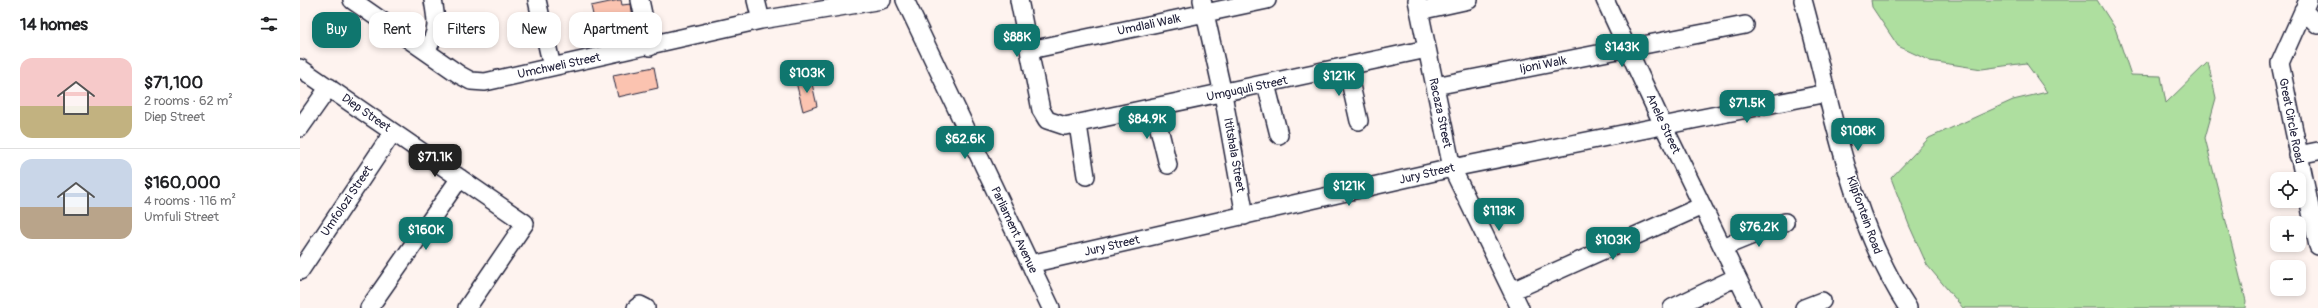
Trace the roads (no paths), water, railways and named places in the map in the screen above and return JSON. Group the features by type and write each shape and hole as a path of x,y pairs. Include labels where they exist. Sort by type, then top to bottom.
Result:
{"street":[{"name":"Umchweli Street","path":"352,0 471,81 485,82 645,48"},
{"path":"426,50 434,39 437,27 433,0"},
{"path":"537,0 552,67"},
{"path":"640,0 643,12"},
{"path":"756,0 760,20"},
{"name":"Umchweli Street","path":"662,44 760,20 882,0"},
{"name":"Parliament Avenue","path":"905,0 1051,308"},
{"name":"Umguquli Street","path":"1019,0 1041,110 1047,120 1065,126 1347,68 1427,49"},
{"name":"Umdlali Walk","path":"1030,50 1204,7 1267,0"},
{"path":"1418,6 1469,0"},
{"name":"Anele Street","path":"1606,0 1663,125 1752,308"},
{"name":"Klipfontein Road","path":"1803,0 1827,93 1866,228 1885,270 1908,308"},
{"path":"2306,5 2318,26"},
{"name":"Great Circle Road","path":"2306,5 2280,63 2318,246"},
{"name":"Racaza Street","path":"1418,6 1452,168 1520,308"},
{"name":"Ititshala Street","path":"1204,7 1223,94 1245,216"},
{"name":"Ijoni Walk","path":"1435,86 1745,25"},
{"name":"Diep Street","path":"300,68 525,223 467,308"},
{"path":"1347,68 1359,121"},
{"path":"1266,84 1280,135"},
{"path":"300,128 329,87"},
{"name":"Jury Street","path":"1030,264 1452,168 1827,93"},
{"path":"1154,108 1168,165"},
{"path":"1078,124 1086,176"},
{"name":"Umfolozi Street","path":"300,271 393,132"},
{"path":"2298,155 2318,151"},
{"path":"370,308 460,178"},
{"path":"1512,291 1702,206"},
{"path":"1723,247 1785,222"},
{"path":"1672,308 1737,277"},
{"path":"1804,308 1822,301"},
{"path":"636,308 640,305 646,308"}]}
